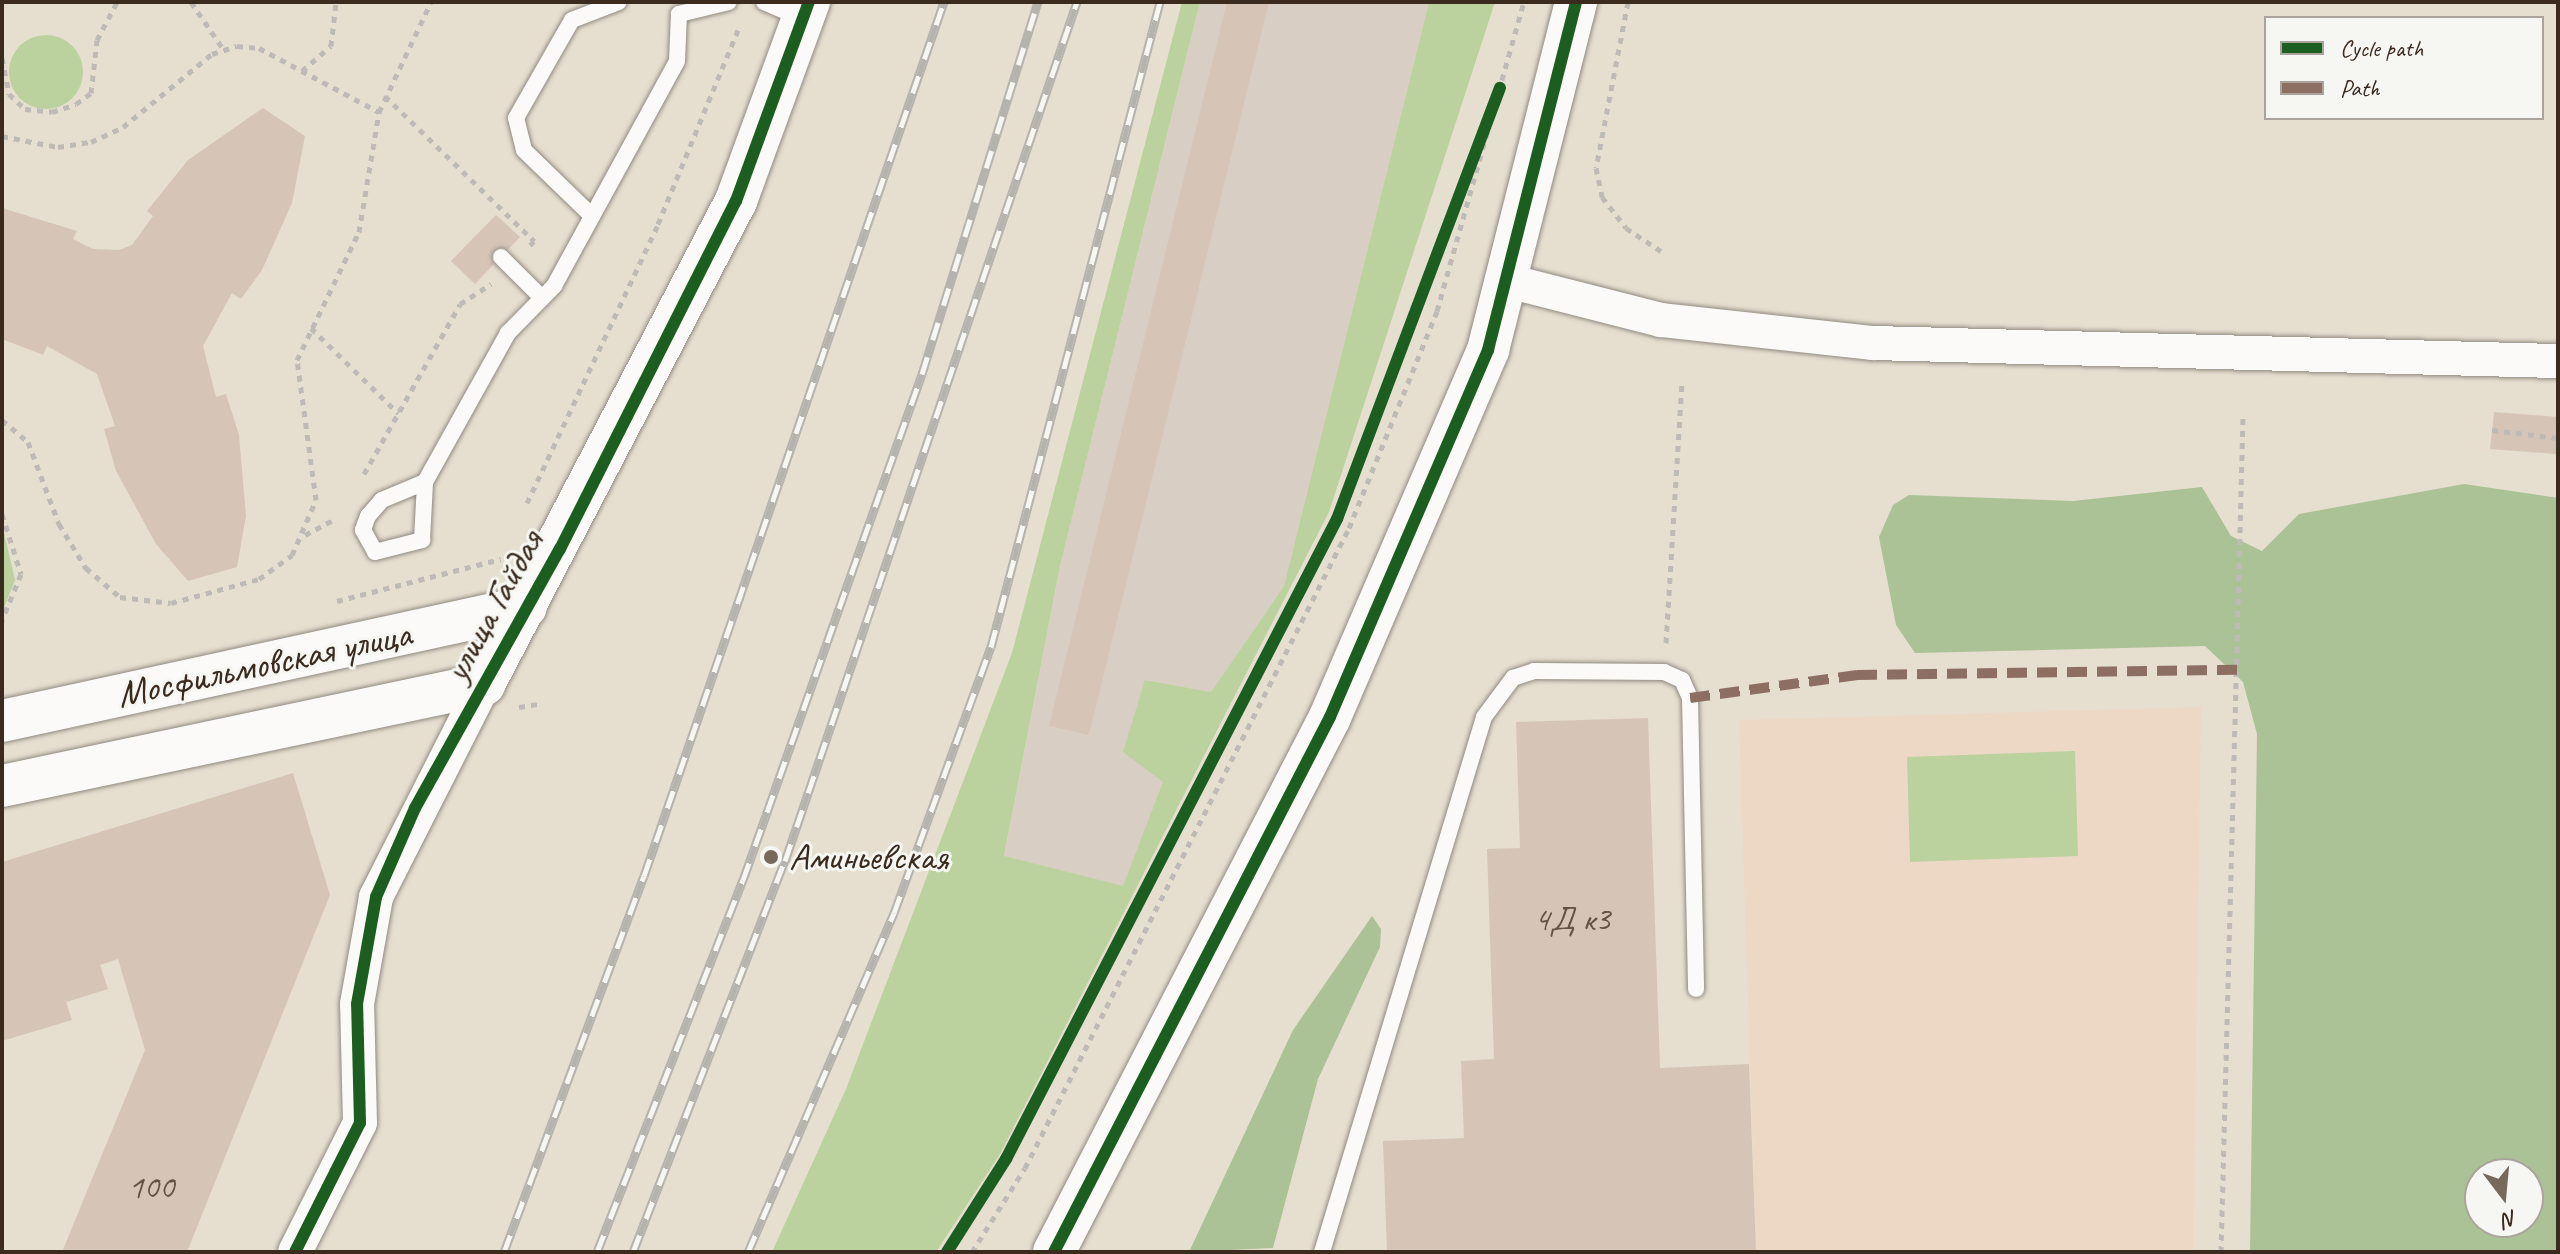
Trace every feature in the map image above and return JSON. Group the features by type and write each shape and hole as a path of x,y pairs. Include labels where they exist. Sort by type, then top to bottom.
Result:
{"street":[{"path":"1054,1252 1330,717 1488,350 1508,281 1576,2"},
{"name":"улица Гайдая","path":"295,1252 360,1123 357,1004 376,897 736,201 806,10"},
{"path":"1508,281 1661,320 1873,343 2558,361"},
{"name":"Мосфильмовская улица","path":"2,721 526,607"},
{"name":"Мосфильмовская улица","path":"2,786 484,684"}],"lane":[{"path":"592,216 524,150 516,118 572,20 619,2"},
{"path":"425,482 382,500 368,516 363,530 375,552 422,540 425,482 508,333 542,298 592,216 677,61 676,8 729,2"},
{"path":"764,2 806,10"},
{"path":"505,262 542,298"},
{"path":"1322,1252 1490,701 1513,678 1534,671 1664,672 1682,680 1690,698 1696,989"}],"path":[{"path":"2,58 9,94 25,109 52,112 76,104 91,93 97,40 117,2"},
{"path":"191,2 224,50"},
{"path":"302,71 331,46 336,2"},
{"path":"305,535 316,474 297,360 369,202 379,112 431,2"},
{"path":"972,1252 1025,1168 1349,528 1437,311 1524,2"},
{"path":"1628,2 1596,168 1602,197 1626,228 1661,251"},
{"path":"2,136 58,147 91,142 224,50 259,48 379,112"},
{"path":"1127,929 1337,519 1500,88"},
{"path":"356,489 460,304 476,299 505,262 534,241 385,96"},
{"path":"311,328 398,413"},
{"path":"1664,672 1682,384"},
{"path":"2221,1252 2243,416"},
{"path":"2,420 28,442 59,524 86,568 120,597 154,606 259,579 305,535 342,515"},
{"path":"2492,430 2557,438"},
{"path":"2,514 21,574 2,620"}],"shaded area":[{"path":"1200,2 1429,2 1284,586 1211,692 1145,680 1164,782 1124,887 1004,857 1060,566"},
{"path":"2201,707 2193,1252 1756,1252 1739,720"}],"green space":[{"path":"1182,2 1200,2 1060,566 1004,856 1123,886 1163,782 1123,752 1145,680 1211,692 1284,586 1429,2 1495,2 1329,512 1000,1154 936,1252 772,1252 846,1089 1012,653"},
{"path":"46,35 67,41 77,51 83,72 77,93 67,103 46,109 25,103 15,93 9,72 15,51 25,41"},
{"path":"2464,484 2558,498 2558,1252 2250,1252 2257,734 2243,682 2205,646 1915,653 1896,625 1879,537 1893,505 1909,495 2073,501 2202,487 2231,536 2262,551 2299,514"},
{"path":"2,524 15,580 2,613"},
{"path":"2075,751 2078,856 1910,862 1907,757"},
{"path":"1372,916 1381,929 1380,947 1318,1079 1273,1248 1189,1252 1293,1030"}],"building":[{"path":"1227,2 1269,2 1089,735 1049,726"},
{"path":"263,108 305,136 292,203 262,270 241,299 232,293 203,346 216,397 226,394 239,435 246,516 237,567 188,581 156,544 116,471 104,429 115,426 97,374 47,346 43,355 2,339 2,208 77,231 73,239 93,249 119,250 132,245 153,216 147,211 188,160"},
{"path":"496,215 520,237 475,284 451,261"},
{"path":"2494,412 2558,417 2556,454 2490,449"},
{"path":"1648,718 1660,1068 1749,1064 1756,1252 1387,1252 1383,1141 1464,1138 1461,1061 1494,1059 1487,849 1520,848 1516,722"},
{"path":"293,773 330,895 187,1252 62,1252 145,1050 118,959 100,965 108,989 66,1002 72,1020 2,1041 2,862"}],"railway":[{"path":"504,1252 644,876 944,2"},
{"path":"597,1252 743,880 922,374 1038,2"},
{"path":"633,1252 785,861 1077,2"},
{"path":"748,1252 894,913 991,647 1160,2"}],"marked path":[{"path":"1690,698 1857,675 2238,670"}],"cycle path":[{"path":"295,1252 360,1123 357,1004 376,897 415,808 560,549 736,201 809,2"},
{"path":"1054,1252 1330,717 1488,350 1576,2"},
{"path":"947,1252 1006,1159 1337,519 1500,88"}],"place":[{"name":"Аминьевская","path":"771,857"}]}
